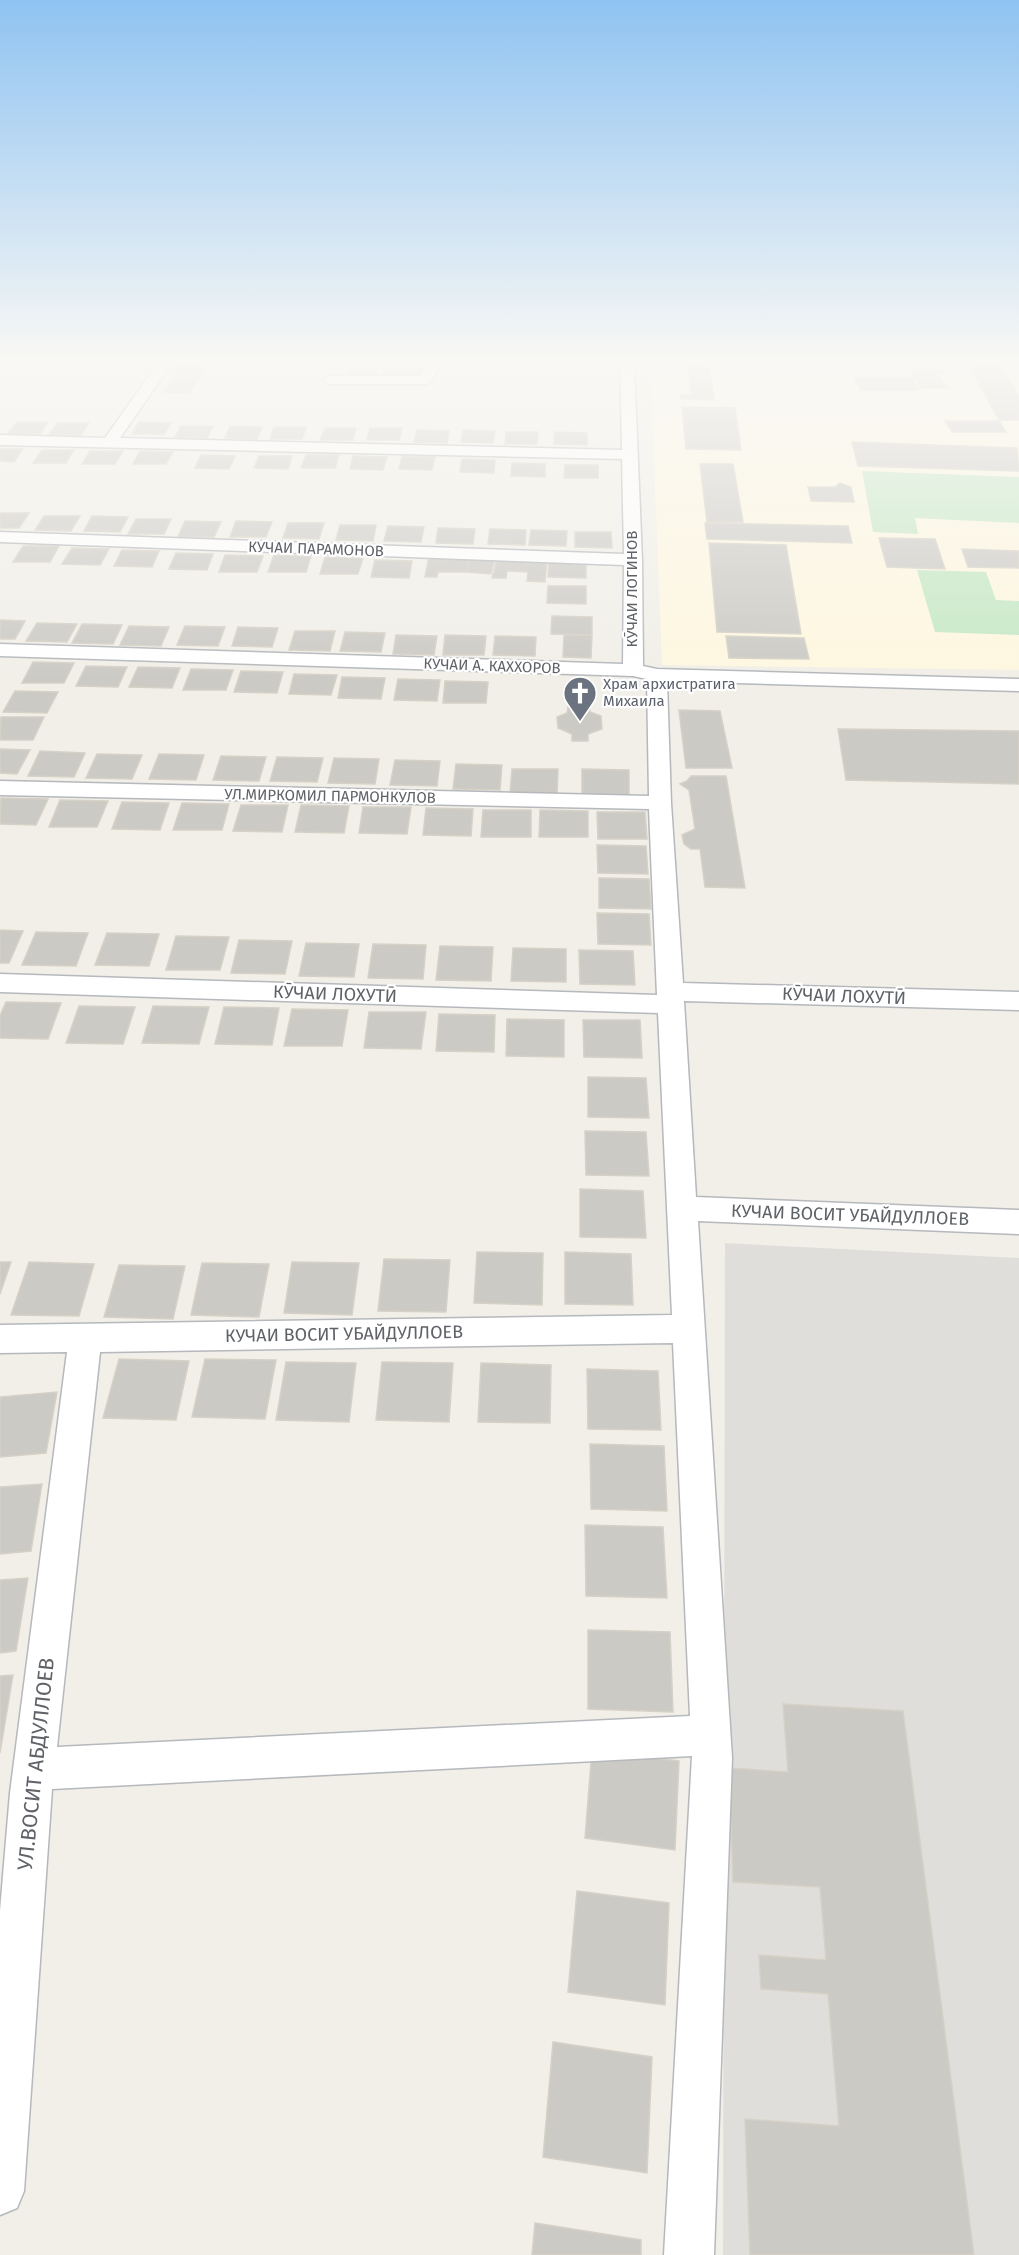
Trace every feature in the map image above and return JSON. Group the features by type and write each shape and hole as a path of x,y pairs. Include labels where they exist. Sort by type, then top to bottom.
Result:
{"street":[{"name":"КӮЧАИ ЛОГИНОВ","path":"630,468 633,670"},
{"name":"КУЧАИ ПАРАМОНОВ","path":"0,537 633,560"},
{"name":"КУЧАИ А. КАХХОРОВ","path":"6,650 633,670 657,675 1019,685"},
{"path":"0,668 6,650"},
{"path":"657,675 660,803 712,1758 689,2255"},
{"name":"УЛ.МИРКОМИЛ ПАРМОНКУЛОВ","path":"0,788 660,803"},
{"name":"КӮЧАИ ЛОХУТӢ","path":"0,983 670,998 1019,1001"},
{"name":"КУЧАИ ВОСИТ УБАЙДУЛЛОЕВ","path":"682,1208 1019,1222"},
{"name":"КУЧАИ ВОСИТ УБАЙДУЛЛОЕВ","path":"0,1339 688,1329"},
{"name":"УЛ.ВОСИТ АБДУЛЛОЕВ","path":"0,2191 34,1769 85,1337"},
{"path":"34,1769 711,1735"}],"shaded area":[{"path":"654,468 1019,468 1019,670 662,665"},
{"path":"725,1243 1019,1258 1019,2255 723,2255"}],"green space":[{"path":"862,471 1019,477 1019,523 915,518 918,534 873,532"},
{"path":"917,570 986,572 996,600 1019,601 1019,635 935,632"}],"building":[{"path":"350,468 384,468 383,470"},
{"path":"399,468 432,468 432,470"},
{"path":"461,468 494,468 494,473 460,472"},
{"path":"512,468 545,468 545,477 511,476"},
{"path":"565,468 598,468 598,478 564,478"},
{"path":"701,468 734,468 743,522 707,522"},
{"path":"930,468 1019,468 1019,471"},
{"path":"840,483 851,487 854,502 811,501 808,487 835,487"},
{"path":"0,513 29,513 19,528 0,528"},
{"path":"44,516 80,516 71,531 35,530"},
{"path":"92,516 128,517 120,532 84,531"},
{"path":"136,519 171,519 164,534 128,534"},
{"path":"185,521 221,522 214,537 178,537"},
{"path":"236,521 272,522 266,537 230,537"},
{"path":"288,523 324,523 319,539 283,538"},
{"path":"705,523 848,526 852,543 707,539"},
{"path":"340,525 376,525 373,541 336,540"},
{"path":"388,526 424,527 421,542 384,541"},
{"path":"438,528 475,529 473,544 436,543"},
{"path":"490,529 526,530 525,545 488,544"},
{"path":"531,530 567,531 566,546 529,545"},
{"path":"575,532 611,532 612,548 575,547"},
{"path":"879,538 935,539 945,569 887,567"},
{"path":"709,543 786,545 801,634 717,632"},
{"path":"23,546 59,546 50,562 13,562"},
{"path":"72,548 109,549 100,565 62,564"},
{"path":"962,549 1019,551 1019,568 968,567"},
{"path":"122,550 159,551 152,567 114,566"},
{"path":"176,553 213,554 207,570 169,569"},
{"path":"225,555 263,556 257,572 219,572"},
{"path":"274,555 311,556 306,572 268,572"},
{"path":"429,556 470,558 466,572 438,572 437,577 425,577"},
{"path":"325,557 363,558 358,574 320,574"},
{"path":"470,558 495,559 491,574 466,572"},
{"path":"497,559 547,560 545,582 527,581 528,572 507,571 506,578 492,578"},
{"path":"375,560 412,561 409,578 371,577"},
{"path":"549,560 586,561 586,578 548,577"},
{"path":"548,586 586,586 586,604 547,603"},
{"path":"552,616 592,617 592,635 551,634"},
{"path":"0,620 25,621 15,639 0,639"},
{"path":"37,623 77,624 67,642 26,641"},
{"path":"82,624 122,625 113,644 72,643"},
{"path":"129,626 169,627 161,646 120,645"},
{"path":"185,626 225,627 218,646 177,645"},
{"path":"238,627 278,628 272,647 232,646"},
{"path":"295,631 335,631 330,651 289,650"},
{"path":"345,632 385,633 381,652 340,651"},
{"path":"396,635 437,636 434,655 393,654"},
{"path":"445,635 486,636 484,655 443,655"},
{"path":"564,635 592,635 591,658 563,657"},
{"path":"495,636 536,637 535,656 493,655"},
{"path":"726,636 804,638 809,659 729,658"},
{"path":"33,662 74,663 64,683 22,683"},
{"path":"86,666 127,667 118,687 76,686"},
{"path":"138,667 180,668 172,688 129,687"},
{"path":"191,669 233,670 226,690 183,690"},
{"path":"241,671 283,672 277,693 234,692"},
{"path":"294,674 337,675 331,695 289,694"},
{"path":"342,677 385,678 381,699 338,698"},
{"path":"398,679 440,680 437,701 394,700"},
{"path":"445,681 488,682 486,703 443,703"},
{"path":"15,691 58,692 47,713 3,712"},
{"path":"569,701 589,702 590,712 601,716 602,729 588,734 588,741 572,741 572,734 558,728 557,717 567,713"},
{"path":"679,710 720,711 732,768 686,768"},
{"path":"1,717 44,717 33,740 0,740"},
{"path":"838,729 1019,731 1019,784 846,780"},
{"path":"0,749 30,750 17,774 0,773"},
{"path":"40,751 85,753 74,777 28,776"},
{"path":"97,754 142,755 132,779 86,778"},
{"path":"159,754 204,755 196,780 149,779"},
{"path":"221,756 266,757 259,781 213,780"},
{"path":"277,757 323,758 317,782 270,781"},
{"path":"334,758 379,759 375,784 328,783"},
{"path":"395,760 440,761 437,786 390,785"},
{"path":"456,764 502,765 500,790 453,789"},
{"path":"512,769 558,769 557,795 510,793"},
{"path":"582,769 629,770 629,795 582,794"},
{"path":"691,776 726,776 745,888 705,887 700,849 691,849 684,844 682,835 695,829 689,790 680,784"},
{"path":"1,798 48,799 36,825 0,824"},
{"path":"60,800 108,801 97,827 49,827"},
{"path":"122,802 169,803 160,830 112,829"},
{"path":"182,803 229,804 222,830 173,830"},
{"path":"241,805 288,805 282,832 233,831"},
{"path":"301,805 349,806 344,833 295,832"},
{"path":"363,807 411,807 407,834 359,833"},
{"path":"426,808 473,809 471,836 423,835"},
{"path":"483,810 531,810 531,837 481,837"},
{"path":"540,810 588,811 588,837 539,837"},
{"path":"597,812 645,812 647,839 598,839"},
{"path":"597,845 646,846 648,874 598,873"},
{"path":"599,878 649,879 651,909 599,908"},
{"path":"597,913 649,914 651,945 598,944"},
{"path":"0,930 23,931 9,963 0,963"},
{"path":"36,932 88,933 76,966 22,965"},
{"path":"107,933 159,934 149,966 95,965"},
{"path":"176,936 229,937 220,970 166,970"},
{"path":"239,940 292,941 285,974 231,973"},
{"path":"306,943 359,944 354,977 299,976"},
{"path":"373,944 426,945 423,979 368,978"},
{"path":"440,946 493,947 491,981 436,980"},
{"path":"513,948 566,949 566,982 511,981"},
{"path":"579,950 633,951 635,985 580,984"},
{"path":"6,1002 61,1003 48,1039 0,1038 0,1016"},
{"path":"79,1006 135,1007 123,1044 66,1043"},
{"path":"153,1006 209,1007 199,1044 142,1043"},
{"path":"224,1007 279,1008 272,1045 215,1044"},
{"path":"292,1009 348,1010 342,1046 284,1046"},
{"path":"369,1012 426,1012 421,1049 364,1048"},
{"path":"439,1014 495,1015 494,1052 436,1051"},
{"path":"507,1019 564,1020 564,1057 506,1056"},
{"path":"583,1020 640,1020 642,1058 584,1057"},
{"path":"588,1077 646,1078 649,1118 588,1117"},
{"path":"585,1131 646,1132 649,1176 586,1175"},
{"path":"580,1189 643,1191 646,1238 580,1237"},
{"path":"477,1252 543,1253 542,1305 474,1303"},
{"path":"565,1252 631,1254 633,1305 565,1304"},
{"path":"384,1259 450,1260 446,1312 378,1311"},
{"path":"0,1262 11,1262 0,1294"},
{"path":"29,1262 94,1264 79,1316 11,1315"},
{"path":"292,1262 359,1263 352,1315 284,1313"},
{"path":"202,1263 269,1264 259,1317 191,1315"},
{"path":"119,1265 185,1266 173,1319 104,1317"},
{"path":"119,1359 189,1361 176,1420 103,1418"},
{"path":"205,1359 276,1360 265,1419 192,1417"},
{"path":"286,1362 356,1363 349,1422 276,1420"},
{"path":"382,1362 453,1363 449,1422 376,1420"},
{"path":"481,1363 551,1365 550,1423 478,1422"},
{"path":"587,1369 658,1371 661,1430 588,1429"},
{"path":"57,1392 46,1453 0,1457 0,1397"},
{"path":"590,1444 664,1446 667,1511 591,1509"},
{"path":"42,1484 31,1551 0,1554 0,1487"},
{"path":"585,1525 663,1527 667,1598 586,1596"},
{"path":"28,1578 16,1651 0,1653 0,1580"},
{"path":"588,1630 670,1632 673,1712 588,1709"},
{"path":"13,1675 0,1753 0,1676"},
{"path":"783,1704 903,1711 974,2255 750,2255 745,2119 839,2126 828,1994 761,1989 759,1955 826,1960 820,1887 733,1882 729,1768 788,1772"},
{"path":"592,1750 679,1761 675,1850 585,1838"},
{"path":"577,1891 669,1903 665,2005 568,1992"},
{"path":"553,2042 652,2057 647,2173 543,2157"},
{"path":"535,2223 641,2240 641,2255 532,2255"}],"place":[{"name":"Храм архистратига Михаила","path":"580,722"}]}
